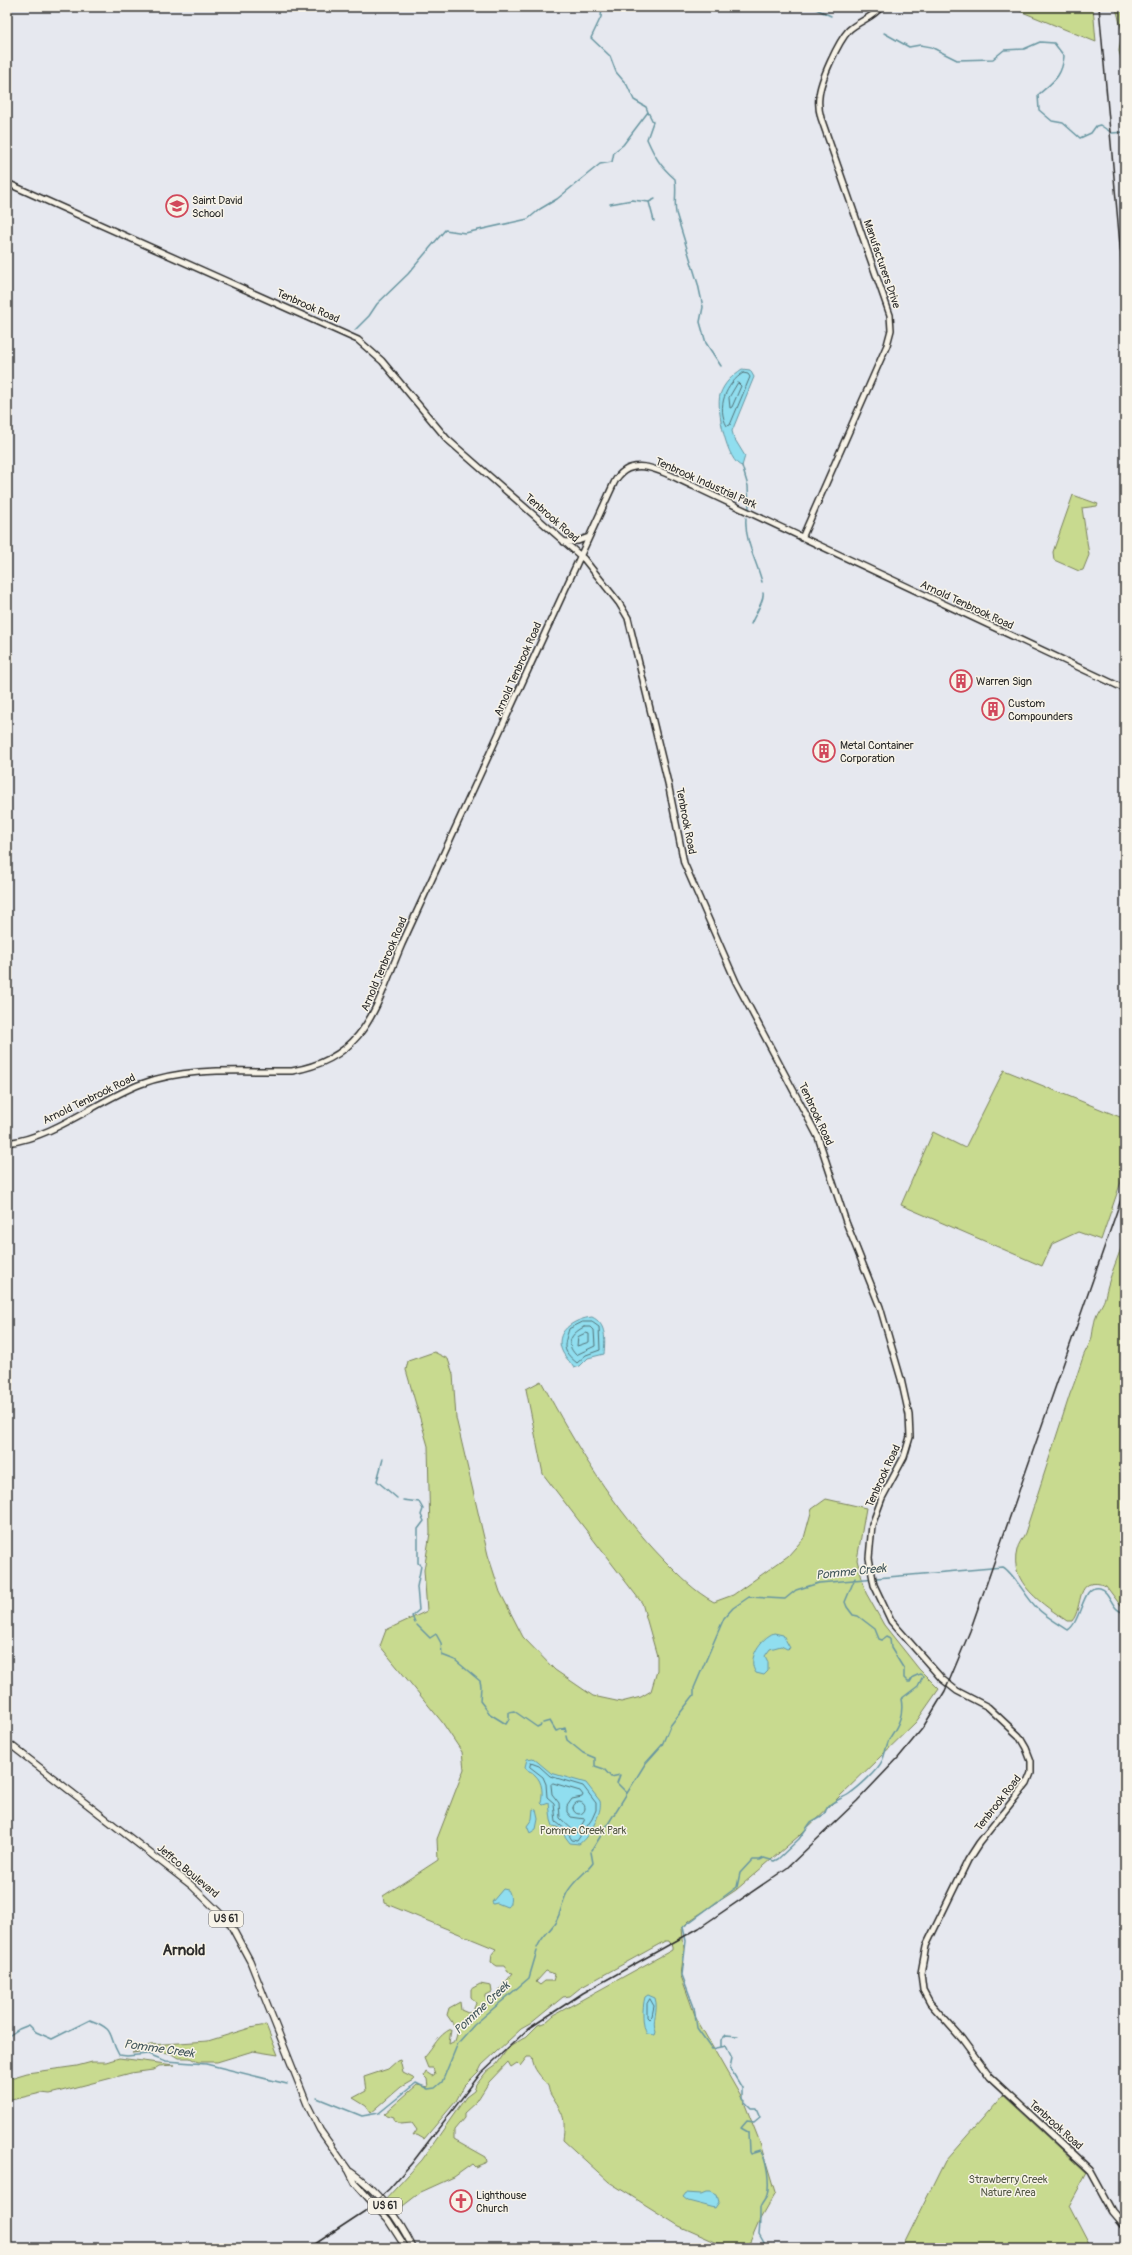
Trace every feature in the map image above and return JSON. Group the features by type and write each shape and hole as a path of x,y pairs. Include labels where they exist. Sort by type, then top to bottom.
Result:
{"main road":[{"name":"Jeffco Boulevard","path":"7,1742 191,1885 229,1922 250,1961 312,2114 328,2142 349,2171 355,2183 388,2220 406,2248"},
{"name":"Jeffco Boulevard","path":"349,2171 360,2178 383,2203 397,2221 413,2248"}],"street":[{"name":"Manufacturers Drive","path":"802,538 887,346 891,330 890,315 821,118 818,105 821,85 844,37 852,28 871,17 881,7"},
{"name":"Tenbrook Road","path":"7,183 354,338 370,349 382,361 446,439 580,556 591,567 620,603 631,627 668,783 684,863 736,982 818,1137 846,1222 868,1273 888,1330 908,1407 910,1437 904,1457 880,1502 871,1531 869,1550 871,1574 884,1609 895,1626 944,1681 988,1707 1010,1726 1026,1748 1031,1766 1030,1778 1025,1787 972,1853 951,1898 930,1935 922,1964 923,1990 930,2003 960,2036 990,2076 1090,2170 1110,2208 1125,2226"},
{"name":"Tenbrook Industrial Park","path":"580,556 618,476 627,468 639,466 652,469 693,486 802,538"},
{"path":"564,542 578,541 589,537"},
{"name":"Arnold Tenbrook Road","path":"802,538 1125,690"},
{"name":"Arnold Tenbrook Road","path":"7,1143 40,1134 121,1093 151,1081 193,1072 276,1071 305,1068 329,1060 351,1045 363,1032 374,1014 402,944 580,556"},
{"path":"574,569 582,565 591,567"}],"green space":[{"path":"1010,7 1093,7 1096,42"},
{"path":"1125,7 1125,86 1123,66 1119,51 1122,31 1116,8"},
{"path":"1073,495 1098,504 1097,506 1082,508 1089,555 1083,570 1079,571 1054,560 1053,552"},
{"path":"1004,1070 1125,1119 1125,1170 1101,1240 1078,1232 1052,1244 1042,1266 901,1205 933,1132 965,1148"},
{"path":"1125,1237 1125,1607 1121,1606 1106,1586 1096,1583 1089,1584 1084,1588 1076,1615 1072,1621 1067,1621 1048,1608 1030,1592 1023,1583 1018,1573 1016,1562 1017,1550 1025,1533 1070,1394 1092,1337 1096,1316 1104,1299"},
{"name":"Pomme Creek Park","path":"434,1352 448,1359 453,1374 456,1418 488,1555 500,1592 523,1637 555,1670 593,1696 621,1702 641,1697 651,1691 657,1671 657,1656 642,1603 543,1474 526,1389 541,1381 582,1453 612,1498 629,1520 646,1541 682,1578 714,1602 733,1595 788,1556 804,1538 812,1509 826,1499 866,1508 857,1560 866,1593 884,1625 919,1669 939,1689 916,1722 800,1835 736,1890 689,1921 682,1928 684,1949 681,1976 696,2018 744,2102 759,2140 775,2193 759,2221 750,2242 741,2248 729,2248 679,2226 609,2182 563,2140 563,2116 550,2094 548,2086 534,2066 532,2057 527,2057 520,2066 517,2063 511,2067 508,2062 489,2082 477,2101 464,2113 464,2118 454,2130 454,2139 486,2157 487,2162 475,2167 472,2164 454,2177 421,2192 399,2209 395,2210 385,2200 422,2160 466,2097 474,2091 476,2085 487,2071 497,2064 508,2048 527,2036 538,2025 546,2022 554,2015 672,1950 672,1946 669,1941 665,1941 580,1988 570,1996 563,1997 530,2024 521,2029 482,2065 479,2071 464,2086 456,2101 424,2139 417,2135 413,2136 417,2130 412,2123 400,2124 394,2120 394,2117 384,2114 417,2085 428,2087 427,2079 424,2076 426,2072 432,2076 435,2074 433,2068 428,2068 424,2058 443,2035 451,2029 449,2044 455,2041 458,2031 447,2015 449,2008 460,2002 461,2010 468,2013 473,2011 476,2003 471,1997 471,1989 480,1984 491,1986 492,1992 486,1995 486,2000 500,1994 499,1990 513,1973 508,1972 504,1966 497,1966 491,1962 492,1954 496,1949 384,1903 383,1896 438,1860 437,1839 464,1769 462,1752 442,1722 380,1646 386,1630 427,1611 424,1570 430,1533 428,1446 406,1370 408,1361","holes":["546,1971 555,1974 553,1981 545,1981 540,1985 536,1982"]},
{"path":"266,2025 278,2055 253,2051 217,2062 198,2062 190,2058 178,2058 170,2053 149,2051 132,2053 150,2045 208,2041 250,2028"},
{"path":"119,2058 174,2065 159,2066 153,2070 131,2073 50,2094 41,2093 7,2101 7,2079 27,2073 77,2066 92,2062 106,2062"},
{"path":"400,2060 403,2073 415,2079 401,2087 371,2113 366,2106 353,2098 366,2091 364,2077 388,2069"},
{"name":"Strawberry Creek Nature Area","path":"1003,2095 1087,2173 1069,2206 1091,2248 902,2248 945,2161"}],"water":[{"path":"742,369 750,370 754,377 732,431 734,438 745,456 742,466 737,463 727,446 721,422 719,402 720,395 726,383"},
{"path":"592,1317 597,1320 603,1328 605,1338 604,1354 588,1358 580,1366 574,1368 563,1353 560,1346 560,1339 567,1328 572,1324 585,1318"},
{"path":"774,1633 783,1635 790,1648 787,1649 781,1646 770,1649 765,1656 768,1662 768,1671 764,1675 756,1673 753,1667 753,1662 756,1650 764,1639"},
{"path":"533,1758 551,1773 586,1783 600,1801 597,1818 587,1836 579,1844 570,1843 558,1827 553,1826 549,1803 543,1805 541,1803 542,1792 540,1781 525,1767 527,1759"},
{"path":"533,1809 536,1810 538,1819 536,1829 530,1833 527,1826 532,1819"},
{"path":"503,1889 508,1890 510,1894 509,1906 507,1907 497,1903 493,1904 492,1902"},
{"path":"648,1995 655,1998 656,2003 654,2024 656,2032 655,2035 647,2034 644,2026 643,2006 645,1997"},
{"path":"711,2192 717,2195 719,2202 715,2208 688,2201 683,2197 686,2193 701,2194"}],"waterway":[{"path":"355,330 369,316 377,304 408,274 445,230 465,233 528,219 540,209 557,199 600,164 612,162 614,152 623,145 648,112 646,107 634,100 627,85 616,72 610,56 591,38 601,17 602,7"},
{"path":"812,7 831,16"},
{"path":"884,33 909,47 920,45 931,47 957,60 993,59 1004,50 1024,49 1040,42 1054,43 1064,56 1063,63 1056,79 1038,95 1039,110 1052,121 1063,123 1080,138 1091,133 1096,126 1100,125 1112,133 1125,132"},
{"path":"648,112 653,122 647,139 658,161 675,179 676,213 698,284 703,307 700,322 706,343 721,366"},
{"path":"610,204 632,200 649,202 655,199"},
{"path":"649,202 654,221"},
{"path":"742,466 748,486 749,509"},
{"path":"746,518 749,543 762,582"},
{"path":"751,624 761,604 763,593"},
{"path":"383,1459 377,1481 397,1498"},
{"path":"403,1500 419,1502 423,1509 421,1515 424,1521 418,1529 418,1563 421,1566 417,1587 419,1610 412,1616 415,1623"},
{"name":"Pomme Creek","path":"592,1850 645,1764 662,1745 670,1726 694,1695 694,1688 724,1618 733,1608 749,1597 785,1599 796,1590 819,1583 1003,1567 1037,1608 1068,1630 1073,1625 1085,1597 1093,1588 1103,1590 1114,1606 1125,1612"},
{"path":"767,2248 759,2234 760,2207 768,2191 766,2166 760,2151 750,2154 748,2132 741,2128 747,2121 754,2122 760,2117 756,2108 751,2108 742,2099 742,2088 730,2068 732,2058 726,2046 712,2049 697,2028 694,2007 682,1975 686,1941 683,1927 737,1887 740,1873 752,1860 760,1860 764,1858 774,1861 778,1859 799,1839 811,1822 825,1814 826,1810 831,1804 857,1788 872,1774 882,1761 889,1739 900,1718 902,1709 901,1699 918,1686 923,1676 920,1674 913,1677 910,1682 908,1682 904,1678 904,1669 891,1648 890,1639 886,1637 882,1640 879,1639 875,1629 858,1616 853,1615 847,1607 845,1602 855,1578"},
{"path":"417,1625 430,1638 436,1634 441,1643 442,1655 455,1660 480,1681 480,1701 490,1714 506,1724 509,1719 509,1712 514,1711 537,1727 541,1725"},
{"path":"543,1723 550,1721 556,1731 565,1728 566,1732"},
{"path":"566,1736 567,1740 583,1753 595,1758 595,1766 604,1769 611,1777 620,1775 617,1783 627,1793"},
{"name":"Pomme Creek","path":"537,1948 557,1919 568,1891 593,1863 591,1852"},
{"name":"Pomme Creek","path":"317,2098 362,2116 379,2113 416,2083 428,2089 435,2088 442,2082 458,2043 474,2025 529,1978 537,1951"},
{"name":"Pomme Creek","path":"7,2037 19,2029 29,2025 36,2032 52,2039 90,2020 108,2030 119,2055 127,2056 148,2054 166,2061 206,2064 287,2084"},
{"path":"721,2046 721,2040 726,2035 738,2036"}],"railway":[{"path":"1099,7 1125,302"},
{"path":"309,2248 365,2211 389,2189 412,2163 481,2073 528,2029 583,1993 699,1928 787,1868 857,1801 898,1758 922,1729 945,1691 970,1631 1125,1188"}],"place":[{"name":"Saint David School","path":"177,206"},
{"name":"Warren Sign","path":"961,681"},
{"name":"Custom Compounders","path":"993,709"},
{"name":"Metal Container Corporation","path":"824,751"},
{"name":"Lighthouse Church","path":"461,2201"}],"district":[{"name":"Arnold","path":"184,1950"}]}
